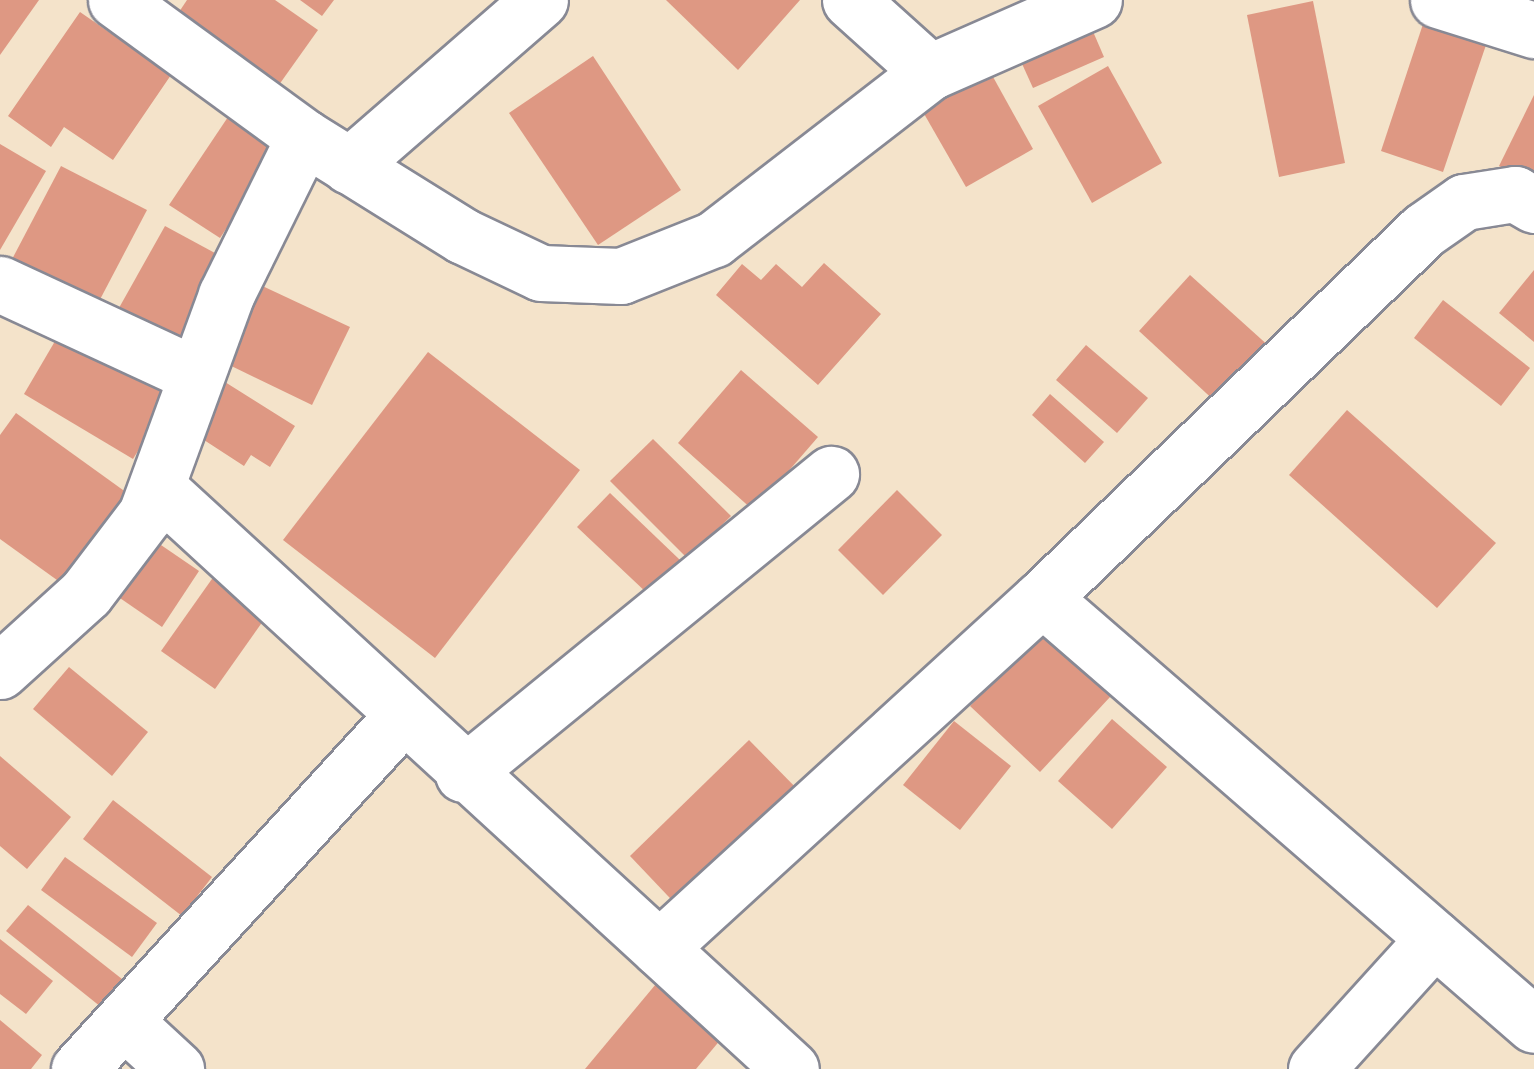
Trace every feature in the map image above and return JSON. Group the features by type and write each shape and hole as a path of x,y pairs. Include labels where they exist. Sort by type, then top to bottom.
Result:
{"street":[{"path":"0,671 86,592 158,488 194,374 327,152 540,0"},
{"path":"850,0 930,72"},
{"path":"132,5 327,152 464,236 541,273 622,276 714,239 930,72 1094,0"},
{"path":"1461,4 1534,30"},
{"path":"659,948 1042,598 1424,230 1464,202 1516,194 1534,205"},
{"path":"0,284 194,374"},
{"path":"463,774 831,474"},
{"path":"158,488 404,714 463,774 791,1069"},
{"path":"1042,598 1534,1025"},
{"path":"79,1069 404,714"},
{"path":"1316,1069 1434,939"},
{"path":"124,1020 176,1069"}],"building":[{"path":"0,0 39,0 0,55"},
{"path":"187,0 275,0 318,30 276,89 175,18"},
{"path":"300,0 334,0 322,16"},
{"path":"666,0 800,0 738,70"},
{"path":"1313,1 1345,163 1279,177 1247,15"},
{"path":"80,12 171,75 113,160 64,127 51,147 8,116"},
{"path":"1085,13 1104,57 1033,88 1013,44"},
{"path":"1424,21 1487,42 1443,172 1381,151"},
{"path":"593,56 681,190 598,245 509,113"},
{"path":"987,66 1033,149 966,187 919,105"},
{"path":"1108,66 1162,163 1092,203 1038,106"},
{"path":"1534,95 1534,183 1499,166"},
{"path":"230,114 280,148 220,238 169,205"},
{"path":"0,144 46,171 0,250"},
{"path":"61,166 147,210 95,309 9,265"},
{"path":"165,226 226,259 176,348 115,315"},
{"path":"824,263 881,314 818,385 716,295 742,264 761,280 776,264 802,287"},
{"path":"1534,270 1534,342 1499,313"},
{"path":"1190,275 1271,348 1219,405 1139,331"},
{"path":"256,283 350,327 312,405 219,360"},
{"path":"1443,300 1530,368 1501,406 1414,338"},
{"path":"68,319 179,384 133,459 24,394"},
{"path":"1086,345 1148,398 1117,433 1056,380"},
{"path":"428,352 580,470 435,658 283,540"},
{"path":"741,370 818,437 754,511 678,443"},
{"path":"217,377 295,426 270,467 251,455 244,466 184,427"},
{"path":"1050,394 1104,442 1085,463 1032,415"},
{"path":"1347,410 1496,543 1437,608 1289,475"},
{"path":"16,413 141,503 75,593 0,539 0,435"},
{"path":"653,439 731,516 688,559 610,481"},
{"path":"897,490 942,535 883,595 838,550"},
{"path":"610,493 680,560 649,595 577,527"},
{"path":"139,530 199,571 162,627 101,585"},
{"path":"219,569 273,607 215,689 161,651"},
{"path":"1041,630 1111,696 1040,772 970,706"},
{"path":"69,667 148,732 112,776 33,709"},
{"path":"1112,719 1167,767 1112,829 1058,781"},
{"path":"954,721 1011,766 960,830 903,785"},
{"path":"749,740 806,798 686,915 630,856"},
{"path":"0,756 71,817 27,869 0,846"},
{"path":"113,800 212,877 182,916 83,839"},
{"path":"65,857 157,923 132,957 41,890"},
{"path":"28,905 122,979 101,1007 6,931"},
{"path":"0,939 53,981 26,1014 0,994"},
{"path":"671,966 737,1020 696,1069 585,1069"},
{"path":"0,1020 42,1055 31,1069 0,1069"}]}
